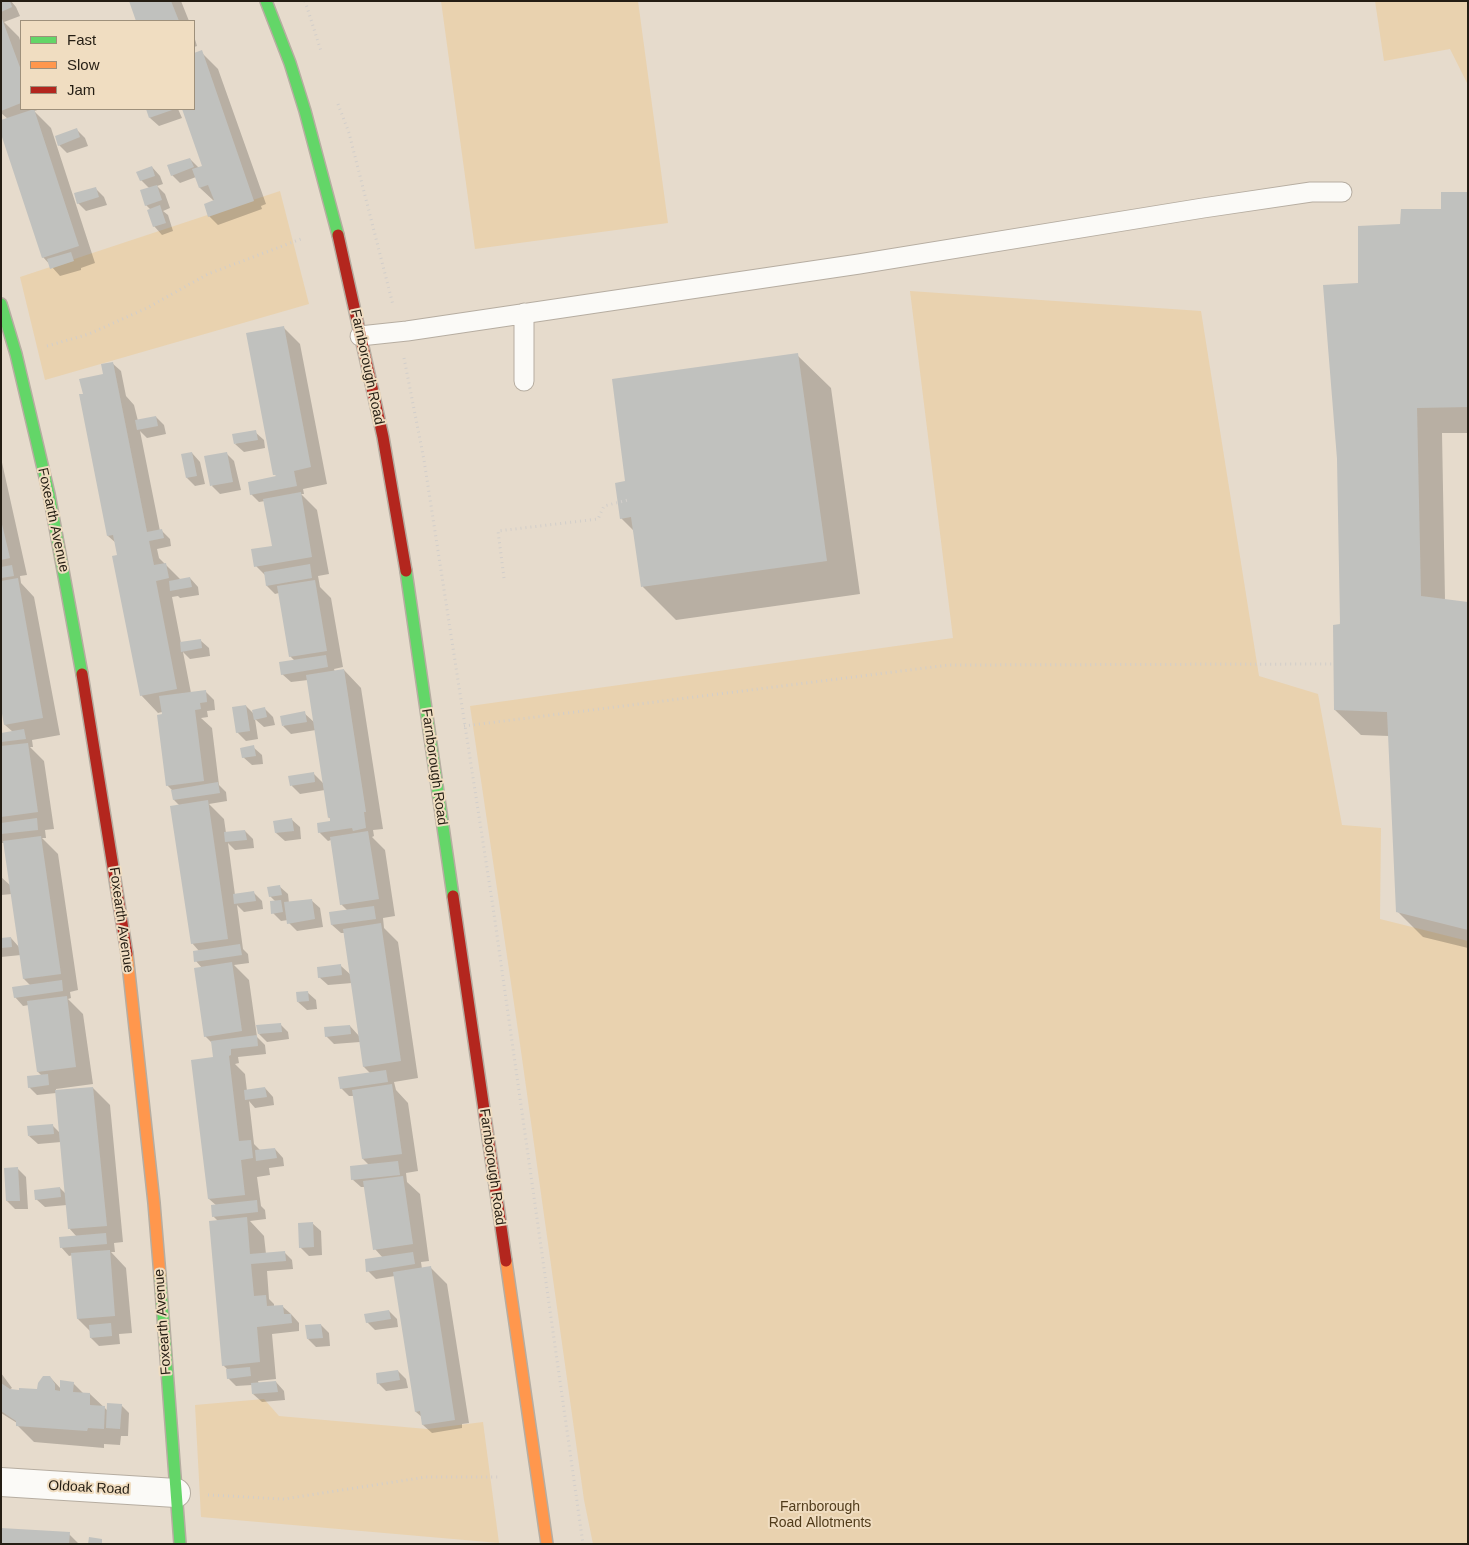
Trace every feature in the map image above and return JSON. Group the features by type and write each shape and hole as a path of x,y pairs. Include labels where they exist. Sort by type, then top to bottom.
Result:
{"street":[{"name":"Farnborough Road","path":"266,1 290,63 305,111 336,227 383,438 409,591 547,1544"},
{"name":"Foxearth Avenue","path":"1,304 18,363 49,494 84,688 126,946 154,1203 180,1544"},
{"name":"Oldoak Road","path":"1,1482 176,1493"}],"lane":[{"path":"360,336 407,331 859,264 1311,192 1342,192"},
{"path":"524,313 524,381"}],"path":[{"path":"42,348 89,334 147,308 208,274 301,239"},
{"path":"504,578 498,531 598,519 604,506 628,500"},
{"path":"464,726 949,665 1334,664"},
{"path":"176,1493 284,1499 426,1477 501,1477"}],"green space":[{"path":"441,1 638,1 668,223 475,249"},
{"path":"1375,1 1468,1 1468,85 1450,49 1384,61"},
{"path":"280,191 309,304 45,380 20,277"},
{"name":"Farnborough Road Allotments","path":"910,291 1201,311 1259,676 1318,694 1342,825 1381,828 1380,919 1468,941 1468,1544 593,1544 584,1500 470,706 953,638"},
{"path":"264,1399 279,1416 427,1429 483,1422 499,1543 201,1517 195,1405"}],"building":[{"path":"1,1 10,1 12,7 1,12"},
{"path":"129,1 171,1 179,20 136,20"},
{"path":"1,16 20,67 20,103 1,111"},
{"path":"202,50 254,201 208,217 204,204 214,200 208,185 199,188 192,169 202,166 182,110 195,110 195,53"},
{"path":"34,110 79,246 42,258 1,134 1,120"},
{"path":"146,110 172,110 149,118"},
{"path":"77,128 80,137 58,146 55,136"},
{"path":"190,158 194,167 171,176 167,165"},
{"path":"152,166 155,176 140,181 136,172"},
{"path":"157,185 162,200 145,206 140,190"},
{"path":"96,187 99,197 77,204 74,193"},
{"path":"1441,192 1468,192 1468,407 1417,408 1421,596 1468,602 1468,930 1396,912 1387,712 1334,710 1333,625 1340,624 1337,459 1323,285 1358,283 1358,226 1400,224 1401,209 1441,209"},
{"path":"160,205 166,223 153,227 147,210"},
{"path":"71,252 74,261 50,269 47,259"},
{"path":"284,326 311,467 294,471 297,486 250,495 248,482 276,476 273,475 246,333"},
{"path":"798,353 827,561 641,587 631,517 620,519 615,483 625,481 612,379"},
{"path":"113,362 147,532 162,529 164,538 149,541 154,565 166,563 169,578 156,581 177,689 140,696 112,556 117,555 113,535 107,536 79,394 83,394 79,379 103,374 101,364"},
{"path":"156,416 158,426 137,430 135,420"},
{"path":"256,430 258,440 234,444 232,434"},
{"path":"192,452 197,476 186,478 181,454"},
{"path":"227,452 233,482 210,486 204,456"},
{"path":"301,492 312,557 254,567 251,549 272,546 263,499"},
{"path":"1,520 10,558 1,560"},
{"path":"310,564 312,578 266,586 264,572"},
{"path":"12,565 14,576 1,578 1,567"},
{"path":"190,577 192,587 170,591 169,581"},
{"path":"18,578 43,718 4,725 1,708 1,581"},
{"path":"315,580 327,651 289,657 277,586"},
{"path":"201,639 202,648 181,652 180,642"},
{"path":"326,655 328,667 281,675 279,662"},
{"path":"344,669 366,812 364,812 366,828 353,831 352,828 318,833 317,823 330,821 330,817 328,818 306,675"},
{"path":"206,690 207,702 200,703 201,709 195,710 204,781 166,786 157,715 162,714 159,696"},
{"path":"246,705 250,731 236,733 232,707"},
{"path":"265,707 267,717 254,720 252,710"},
{"path":"305,711 307,722 282,726 280,716"},
{"path":"24,729 26,739 1,742 1,733"},
{"path":"28,743 38,812 1,817 1,746"},
{"path":"254,745 256,756 242,758 240,748"},
{"path":"314,772 315,782 290,786 288,776"},
{"path":"218,782 220,793 173,800 171,790"},
{"path":"208,800 228,939 191,944 170,806"},
{"path":"37,818 38,830 1,834 1,823"},
{"path":"292,818 294,831 275,833 273,821"},
{"path":"245,830 247,840 225,842 224,832"},
{"path":"368,831 379,899 340,905 330,837"},
{"path":"41,836 61,974 23,979 3,841"},
{"path":"280,885 282,895 269,897 267,887"},
{"path":"254,891 256,901 234,904 233,894"},
{"path":"312,899 315,919 287,924 284,902"},
{"path":"281,900 283,912 271,914 270,901"},
{"path":"374,906 376,919 331,925 329,912"},
{"path":"381,923 401,1061 363,1067 343,929"},
{"path":"11,937 12,947 1,948 1,938"},
{"path":"240,944 242,955 194,962 193,951"},
{"path":"232,962 242,1031 204,1037 194,968"},
{"path":"341,964 342,975 318,978 317,967"},
{"path":"62,980 63,991 14,998 12,987"},
{"path":"308,991 309,1001 297,1002 296,992"},
{"path":"67,996 76,1067 37,1072 27,1001"},
{"path":"281,1023 282,1032 258,1034 256,1025"},
{"path":"350,1025 351,1034 325,1037 324,1027"},
{"path":"257,1035 258,1046 231,1049 231,1055 229,1056 239,1141 251,1140 253,1158 241,1160 245,1195 208,1199 191,1060 213,1057 211,1041"},
{"path":"386,1070 388,1082 340,1089 338,1077"},
{"path":"48,1074 49,1085 28,1088 27,1076"},
{"path":"392,1084 402,1154 362,1159 352,1090"},
{"path":"93,1087 107,1226 68,1229 55,1090"},
{"path":"265,1087 267,1097 245,1100 244,1090"},
{"path":"53,1124 54,1134 28,1136 27,1126"},
{"path":"275,1148 277,1158 256,1161 255,1150"},
{"path":"398,1161 400,1175 351,1180 350,1166"},
{"path":"18,1167 20,1201 6,1201 4,1168"},
{"path":"403,1176 413,1244 373,1250 363,1181"},
{"path":"60,1187 61,1197 35,1200 34,1190"},
{"path":"257,1200 258,1212 212,1217 211,1205"},
{"path":"247,1217 250,1254 285,1251 286,1261 251,1264 254,1296 266,1295 267,1306 283,1305 284,1314 291,1314 292,1323 257,1327 260,1362 222,1366 209,1221"},
{"path":"313,1222 314,1247 299,1248 298,1223"},
{"path":"106,1233 107,1244 60,1248 59,1237"},
{"path":"110,1250 115,1316 77,1319 71,1253"},
{"path":"413,1252 415,1264 366,1272 365,1259"},
{"path":"431,1266 455,1420 422,1425 420,1411 415,1412 393,1272"},
{"path":"389,1310 391,1319 366,1323 364,1314"},
{"path":"111,1323 112,1336 90,1338 89,1325"},
{"path":"321,1324 323,1338 307,1339 305,1325"},
{"path":"250,1367 251,1376 227,1379 226,1369"},
{"path":"398,1370 400,1380 377,1384 376,1373"},
{"path":"43,1376 50,1376 55,1384 55,1390 60,1391 60,1380 74,1382 73,1392 90,1393 90,1405 105,1406 104,1429 88,1428 87,1431 16,1426 16,1421 1,1411 1,1383 10,1389 37,1389 38,1383"},
{"path":"276,1381 278,1392 252,1394 251,1383"},
{"path":"107,1403 122,1404 120,1429 106,1428"},
{"path":"1,1528 70,1532 69,1544 1,1544"},
{"path":"89,1537 102,1539 102,1544 88,1544"}],"traffic: fast":[{"path":"266,1 290,63 305,111 338,235"},
{"path":"1,304 16,354 49,494 82,674"},
{"path":"406,571 453,896"},
{"path":"160,1276 180,1544"}],"traffic: slow":[{"path":"127,954 160,1276"},
{"path":"506,1261 547,1544"}],"traffic: jam":[{"path":"338,235 383,437 406,571"},
{"path":"82,674 127,954"},
{"path":"453,896 506,1261"}]}
